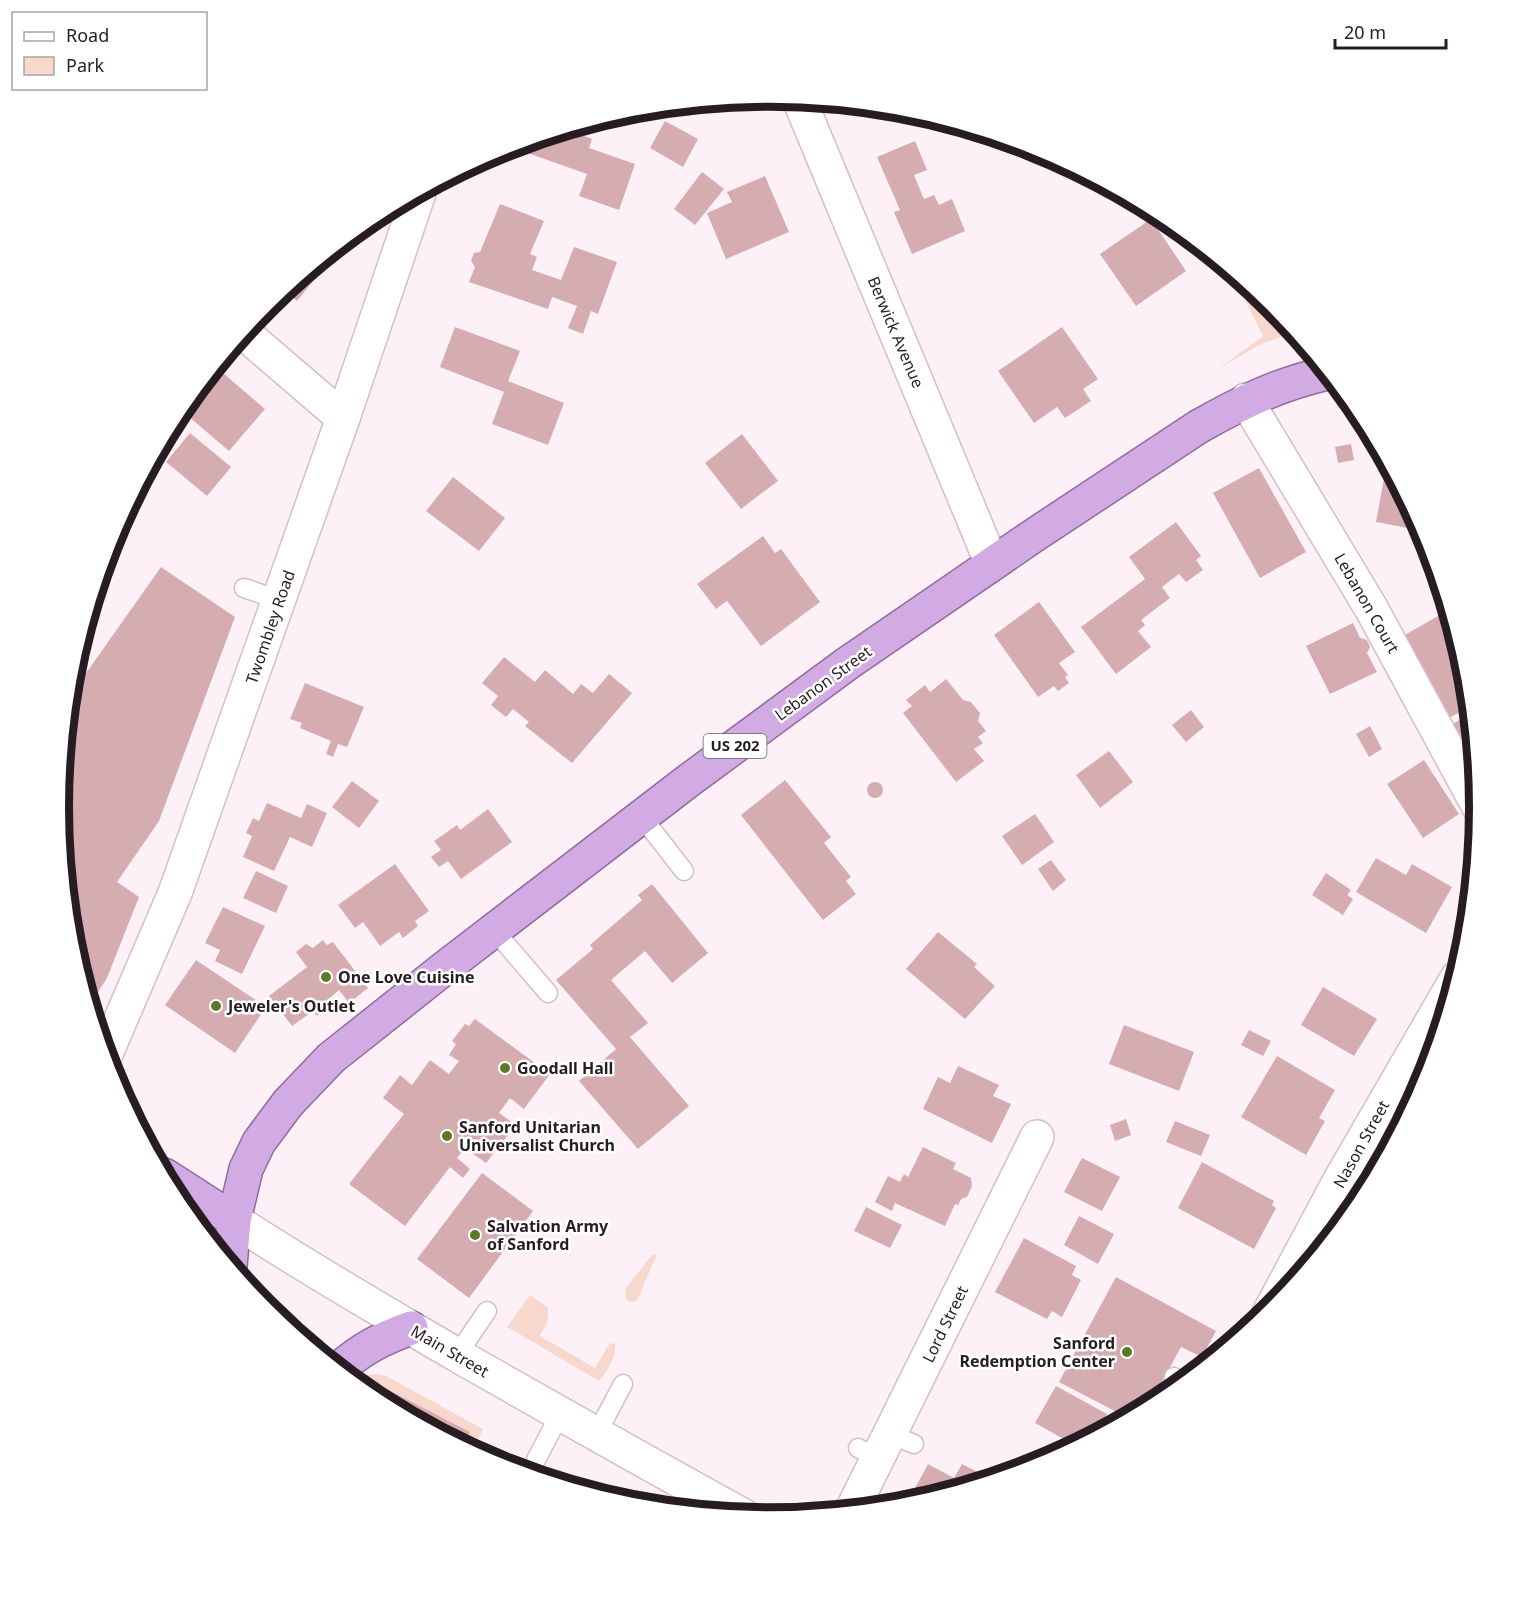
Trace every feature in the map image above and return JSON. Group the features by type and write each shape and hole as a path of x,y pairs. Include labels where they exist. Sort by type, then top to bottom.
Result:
{"highway":[{"name":"Lebanon Street","path":"234,1220 246,1169 259,1142 288,1103 331,1058 494,930 848,663 992,564 1198,427 1246,400 1292,382 1320,375"},
{"name":"Main Street","path":"180,1185 234,1220"},
{"name":"US 202","path":"231,1255 234,1220"},
{"path":"345,1364 372,1344 411,1328"}],"street":[{"name":"Berwick Avenue","path":"803,108 992,564"},
{"name":"Twombley Road","path":"110,1044 175,894 343,418 416,203"},
{"path":"250,338 343,418"},
{"name":"Lebanon Court","path":"1246,400 1379,609 1470,788"},
{"name":"Nason Street","path":"1287,1278 1340,1180 1441,1005"},
{"name":"Lord Street","path":"866,1501 885,1446 1037,1137"},
{"name":"Main Street","path":"234,1220 294,1260 457,1355 728,1507"}],"lane":[{"path":"244,588 279,600"},
{"path":"642,817 684,871"},
{"path":"494,930 548,993"},
{"path":"457,1355 487,1311"},
{"path":"596,1435 623,1384"},
{"path":"536,1460 560,1414"}],"green space":[{"path":"1239,288 1286,335 1259,345 1218,369 1263,336"},
{"path":"657,1254 639,1296 636,1301 629,1302 625,1298 626,1288 652,1255"},
{"path":"530,1295 547,1307 548,1311 547,1322 540,1336 595,1368 610,1343 615,1344 613,1359 599,1381 507,1327"},
{"path":"368,1375 386,1376 483,1429 476,1443 467,1438 469,1432 383,1387 380,1390 363,1378"},
{"path":"554,1470 572,1479 551,1473"}],"building":[{"path":"665,121 698,139 683,167 650,148"},
{"path":"579,134 592,139 589,148 635,164 619,210 579,196 587,174 524,152"},
{"path":"915,141 927,170 914,175 924,199 934,195 939,205 952,199 965,231 912,254 894,212 900,210 877,157"},
{"path":"702,172 724,189 695,225 674,209"},
{"path":"765,176 789,232 726,259 707,213 732,202 727,192"},
{"path":"500,204 544,221 530,254 537,257 532,270 561,280 574,247 617,262 598,314 591,311 583,334 568,328 577,306 552,297 548,309 469,282 475,267 471,261 474,253 480,252"},
{"path":"1150,220 1186,271 1136,306 1100,254"},
{"path":"324,267 297,301 291,296"},
{"path":"455,327 520,351 508,381 564,403 548,445 492,424 504,392 440,367"},
{"path":"1062,327 1098,379 1083,389 1091,401 1065,418 1057,407 1034,423 998,371"},
{"path":"222,372 265,409 229,451 188,416"},
{"path":"190,433 231,467 207,496 166,462"},
{"path":"742,434 778,481 741,509 705,463"},
{"path":"1351,444 1354,460 1338,463 1335,447"},
{"path":"1259,468 1306,552 1260,578 1213,493"},
{"path":"1385,474 1412,529 1376,522"},
{"path":"453,477 505,518 479,551 426,511"},
{"path":"1176,522 1201,556 1196,560 1203,570 1186,582 1179,574 1162,587 1170,598 1141,620 1145,625 1138,631 1151,647 1116,674 1081,627 1145,579 1129,557"},
{"path":"763,536 775,553 781,549 820,602 761,646 727,601 716,609 697,584"},
{"path":"161,567 235,617 159,821 117,882 139,897 107,978 95,996 82,944 70,853 70,762 82,674 84,676"},
{"path":"1039,602 1075,652 1059,663 1068,675 1065,677 1069,683 1058,691 1054,686 1038,697 994,635"},
{"path":"1442,614 1457,671 1463,710 1449,718 1403,636"},
{"path":"1353,623 1360,638 1367,640 1370,647 1367,653 1377,672 1330,694 1306,646"},
{"path":"504,657 535,682 545,670 573,694 581,684 593,693 609,674 632,693 572,763 525,726 529,722 513,709 506,717 491,705 498,696 482,683"},
{"path":"946,679 963,700 971,702 980,713 978,721 986,731 978,737 983,743 974,749 984,761 956,782 903,713 912,706 906,700 925,685 930,692"},
{"path":"305,683 364,707 347,747 338,744 333,757 326,754 331,741 300,728 302,723 290,719"},
{"path":"1191,710 1204,727 1186,742 1172,725"},
{"path":"1464,718 1469,769 1447,727"},
{"path":"1370,726 1382,749 1369,757 1356,734"},
{"path":"1109,751 1133,782 1100,808 1076,775"},
{"path":"1424,760 1459,814 1423,838 1387,784"},
{"path":"785,780 831,837 824,843 851,877 846,881 856,894 823,920 741,815"},
{"path":"352,781 379,801 359,828 332,807"},
{"path":"872,782 878,782 883,790 881,796 872,798 867,793 867,787"},
{"path":"267,803 301,818 307,804 327,813 312,847 290,837 274,871 243,857 252,836 246,833 253,818 259,821"},
{"path":"488,809 512,842 461,879 448,861 439,867 431,857 441,850 434,841 457,825 460,830"},
{"path":"1035,814 1054,842 1022,865 1002,836"},
{"path":"1376,858 1406,875 1412,864 1452,887 1426,933 1356,892"},
{"path":"1051,860 1066,880 1053,891 1038,869"},
{"path":"395,864 429,911 415,921 418,926 403,938 399,932 380,946 363,922 355,928 338,905"},
{"path":"256,871 288,886 276,913 243,898"},
{"path":"1326,873 1351,890 1347,895 1353,899 1343,915 1312,895"},
{"path":"652,884 708,953 672,983 645,951 611,980 648,1023 630,1037 689,1106 638,1149 579,1081 616,1049 556,980 593,949 590,945 642,900 638,895"},
{"path":"223,907 265,926 242,974 215,961 220,950 205,943"},
{"path":"938,932 977,964 974,967 995,986 965,1019 906,969"},
{"name":"One Love Cuisine","path":"323,940 327,945 333,942 368,988 349,1003 339,990 324,1003 327,1007 317,1016 313,1011 292,1026 269,996 307,967 296,952 306,944 313,948"},
{"name":"Jeweler's Outlet","path":"196,960 266,1007 235,1053 165,1005"},
{"path":"1323,987 1377,1019 1354,1056 1301,1025"},
{"name":"Sanford Unitarian Universalist Church","path":"475,1019 550,1074 524,1109 510,1098 499,1113 516,1125 486,1163 465,1148 457,1158 470,1169 463,1178 450,1167 405,1226 349,1184 404,1114 383,1098 400,1075 412,1085 430,1060 449,1074 459,1061 449,1055 456,1044 452,1041 465,1024 469,1026"},
{"path":"1124,1025 1194,1052 1179,1091 1109,1064"},
{"path":"1249,1030 1271,1041 1263,1056 1241,1045"},
{"path":"1277,1056 1335,1090 1319,1118 1325,1121 1306,1155 1241,1117"},
{"path":"958,1066 999,1085 993,1096 1011,1104 992,1143 923,1109 938,1077 950,1083"},
{"path":"1126,1119 1131,1135 1115,1141 1110,1125"},
{"path":"1175,1121 1210,1135 1201,1156 1166,1142"},
{"path":"923,1147 956,1163 953,1169 971,1178 972,1186 967,1197 961,1199 958,1205 955,1204 945,1226 895,1203 892,1211 875,1202 888,1176 900,1182 904,1174 908,1177"},
{"path":"1082,1158 1120,1177 1102,1211 1064,1192"},
{"path":"1202,1162 1274,1201 1272,1205 1276,1208 1254,1249 1178,1208"},
{"name":"Salvation Army of Sanford","path":"482,1173 533,1211 469,1298 417,1259"},
{"path":"866,1207 902,1225 890,1248 854,1231"},
{"path":"1079,1216 1114,1234 1098,1264 1064,1245"},
{"path":"1024,1238 1076,1266 1072,1275 1081,1280 1062,1317 1052,1311 1047,1319 995,1292"},
{"name":"Sanford Redemption Center","path":"1116,1277 1216,1331 1202,1357 1181,1347 1157,1392 1120,1414 1059,1382"},
{"path":"1056,1386 1107,1414 1104,1419 1107,1421 1068,1441 1035,1423"},
{"path":"383,1387 470,1432 467,1438 482,1446 419,1414 381,1391"},
{"path":"928,1464 954,1478 962,1464 983,1475 951,1484 913,1492"}],"place":[{"name":"One Love Cuisine","path":"326,977"},
{"name":"Jeweler's Outlet","path":"216,1006"},
{"name":"Goodall Hall","path":"505,1068"},
{"name":"Sanford Unitarian Universalist Church","path":"447,1136"},
{"name":"Salvation Army of Sanford","path":"475,1235"},
{"name":"Sanford Redemption Center","path":"1127,1352"}]}
